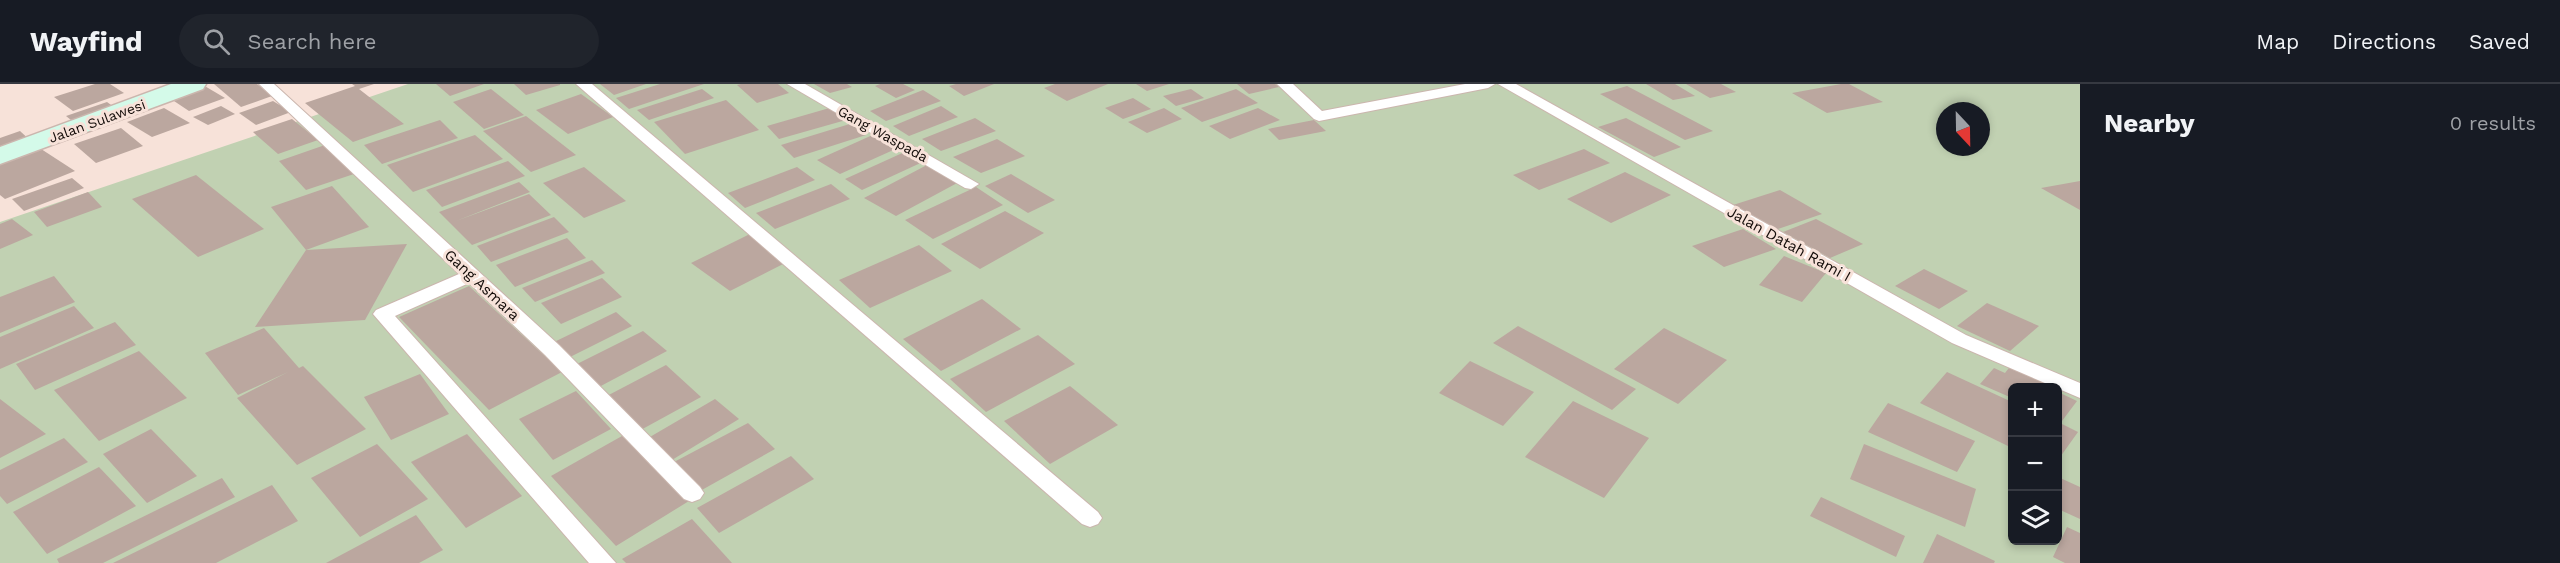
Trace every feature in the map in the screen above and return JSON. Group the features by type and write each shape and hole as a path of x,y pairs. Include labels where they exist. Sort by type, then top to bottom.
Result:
{"street":[{"name":"Jalan Sulawesi","path":"0,156 194,84"}],"lane":[{"name":"Gang Asmara","path":"266,84 552,350 692,493"},
{"path":"583,84 1090,518"},
{"name":"Gang Waspada","path":"794,84 971,184"},
{"path":"1284,84 1319,116 1488,84"},
{"name":"Jalan Datah Rami I","path":"1505,84 1959,339 2080,390"},
{"path":"471,275 383,314 604,563"}],"green space":[{"path":"408,84 2080,84 2080,563 0,563 0,222"}],"building":[{"path":"95,84 110,84 124,93 73,111 54,97"},
{"path":"214,84 257,84 272,96 241,107"},
{"path":"352,84 374,84 359,89 404,124 353,142 305,103 355,86"},
{"path":"436,84 484,84 450,96"},
{"path":"514,84 560,84 560,85 526,95"},
{"path":"600,84 646,84 614,95"},
{"path":"660,84 704,84 629,109 616,98"},
{"path":"778,84 789,93 757,103 737,85"},
{"path":"814,84 847,84 852,87 830,93"},
{"path":"903,84 915,90 896,98 875,86"},
{"path":"994,84 964,96 949,86"},
{"path":"1055,84 1108,84 1067,101 1044,88"},
{"path":"1136,84 1169,84 1147,91"},
{"path":"1237,84 1275,84 1279,87 1249,94"},
{"path":"1646,84 1675,84 1695,96 1673,100"},
{"path":"1686,84 1721,84 1736,92 1710,98"},
{"path":"1849,84 1883,102 1827,113 1792,93"},
{"path":"203,85 225,98 189,111 168,97"},
{"path":"1627,86 1713,131 1685,140 1600,94"},
{"path":"491,89 524,115 484,129 453,102"},
{"path":"702,89 714,98 649,120 637,110"},
{"path":"1191,89 1204,98 1176,106 1163,96"},
{"path":"1236,89 1258,103 1202,122 1181,108"},
{"path":"923,90 941,101 886,121 870,111"},
{"path":"581,94 613,117 568,134 536,110"},
{"path":"1133,98 1151,109 1123,119 1105,108"},
{"path":"726,100 759,130 685,154 654,122"},
{"path":"273,101 291,112 256,125 239,113"},
{"path":"107,102 118,110 76,124 66,116"},
{"path":"221,106 235,114 208,125 193,117"},
{"path":"941,106 958,117 909,136 893,126"},
{"path":"833,107 846,120 779,139 767,126"},
{"path":"164,108 190,123 152,137 127,122"},
{"path":"1164,108 1182,119 1147,133 1128,122"},
{"path":"1258,108 1280,120 1230,139 1209,126"},
{"path":"526,116 576,155 531,172 483,131"},
{"path":"975,118 996,131 941,151 922,139"},
{"path":"1626,118 1681,147 1654,157 1598,127"},
{"path":"292,119 318,140 278,154 253,132"},
{"path":"440,120 458,138 382,164 364,145"},
{"path":"1314,120 1326,131 1279,140 1268,129"},
{"path":"853,123 866,135 794,158 781,145"},
{"path":"121,128 143,146 96,163 74,144"},
{"path":"20,131 32,142 0,153 0,138"},
{"path":"877,133 900,147 840,174 817,160"},
{"path":"475,135 503,159 413,192 387,165"},
{"path":"997,139 1025,156 981,173 953,157"},
{"path":"325,145 354,174 306,190 279,161"},
{"path":"38,147 75,171 5,199 0,195 0,161"},
{"path":"1584,149 1610,163 1539,190 1513,175"},
{"path":"909,150 927,160 862,190 845,179"},
{"path":"508,161 525,176 442,207 426,190"},
{"path":"927,165 959,182 896,216 864,198"},
{"path":"584,167 626,201 584,218 543,183"},
{"path":"797,167 815,180 745,208 728,193"},
{"path":"1625,172 1671,195 1611,223 1567,199"},
{"path":"1011,174 1055,200 1028,213 985,186"},
{"path":"196,175 264,229 198,257 132,199"},
{"path":"72,178 84,188 24,211 12,199"},
{"path":"2080,181 2080,210 2041,188"},
{"path":"519,182 530,192 456,221 529,194 551,215 472,245 439,212"},
{"path":"831,184 850,199 775,229 756,213"},
{"path":"332,186 369,227 306,250 271,207"},
{"path":"976,187 1003,205 933,239 905,220"},
{"path":"1780,190 1822,214 1775,230 1733,205"},
{"path":"88,192 102,207 47,227 34,212"},
{"path":"1005,211 1044,233 980,269 941,244"},
{"path":"554,217 569,232 491,262 477,246"},
{"path":"12,219 33,235 0,249 0,224"},
{"path":"1816,219 1863,244 1830,258 1783,232"},
{"path":"1743,229 1776,249 1724,267 1692,246"},
{"path":"750,234 789,261 730,291 691,263"},
{"path":"567,238 586,258 515,287 496,265"},
{"path":"407,244 365,320 255,327 306,250"},
{"path":"919,245 952,271 870,308 839,280"},
{"path":"1784,256 1826,273 1802,302 1759,285"},
{"path":"592,260 605,273 535,302 522,288"},
{"path":"1924,269 1968,291 1939,309 1895,286"},
{"path":"54,276 75,302 0,333 0,297"},
{"path":"602,278 622,297 561,324 541,303"},
{"path":"469,286 562,372 489,410 399,317"},
{"path":"982,299 1021,329 941,371 903,339"},
{"path":"1987,303 2039,326 2010,351 1957,326"},
{"path":"74,306 94,328 0,369 0,337"},
{"path":"616,312 632,326 566,359 550,344"},
{"path":"115,322 136,345 35,390 16,364"},
{"path":"1518,326 1636,389 1612,410 1493,343"},
{"path":"264,328 299,368 303,366 366,429 297,465 237,398 288,372 238,395 205,353"},
{"path":"1664,328 1727,360 1678,404 1614,369"},
{"path":"643,331 667,351 597,388 573,366"},
{"path":"1038,335 1075,364 986,412 950,379"},
{"path":"139,351 187,398 99,441 54,390"},
{"path":"1470,361 1534,392 1503,426 1439,393"},
{"path":"2012,364 2053,382 2008,383 2008,396 1980,384 1994,368 2005,373"},
{"path":"666,365 701,397 637,432 603,398"},
{"path":"1947,372 2008,400 2008,446 1920,403"},
{"path":"420,374 449,414 391,440 364,397"},
{"path":"1070,386 1118,425 1050,464 1004,421"},
{"path":"576,391 611,429 553,460 519,419"},
{"path":"2062,394 2077,401 2062,421"},
{"path":"0,399 46,434 0,458"},
{"path":"715,399 739,419 667,463 643,441"},
{"path":"1573,401 1649,438 1604,498 1525,457"},
{"path":"1888,403 1975,441 1957,472 1868,432"},
{"path":"748,423 775,449 700,491 674,462"},
{"path":"2062,424 2078,432 2062,454"},
{"path":"151,429 197,476 147,503 103,454"},
{"path":"467,434 522,496 466,528 411,462"},
{"path":"622,436 689,501 616,546 551,476"},
{"path":"64,438 88,462 7,504 0,496 0,470"},
{"path":"377,444 428,499 360,537 311,478"},
{"path":"1864,444 1976,489 1965,527 1850,479"},
{"path":"791,456 814,479 719,533 697,508"},
{"path":"99,467 136,506 47,554 13,512"},
{"path":"222,478 235,497 103,563 59,563 57,559"},
{"path":"2062,479 2080,487 2080,519 2062,511"},
{"path":"272,485 298,521 216,563 113,563"},
{"path":"1821,497 1905,536 1896,557 1810,516"},
{"path":"416,515 443,550 419,563 326,563"},
{"path":"692,519 732,563 626,563 622,559"},
{"path":"2067,527 2080,533 2080,563 2065,563 2053,557 2059,545 2062,545 2062,538"},
{"path":"1937,534 1995,561 1994,563 1923,563"}]}
